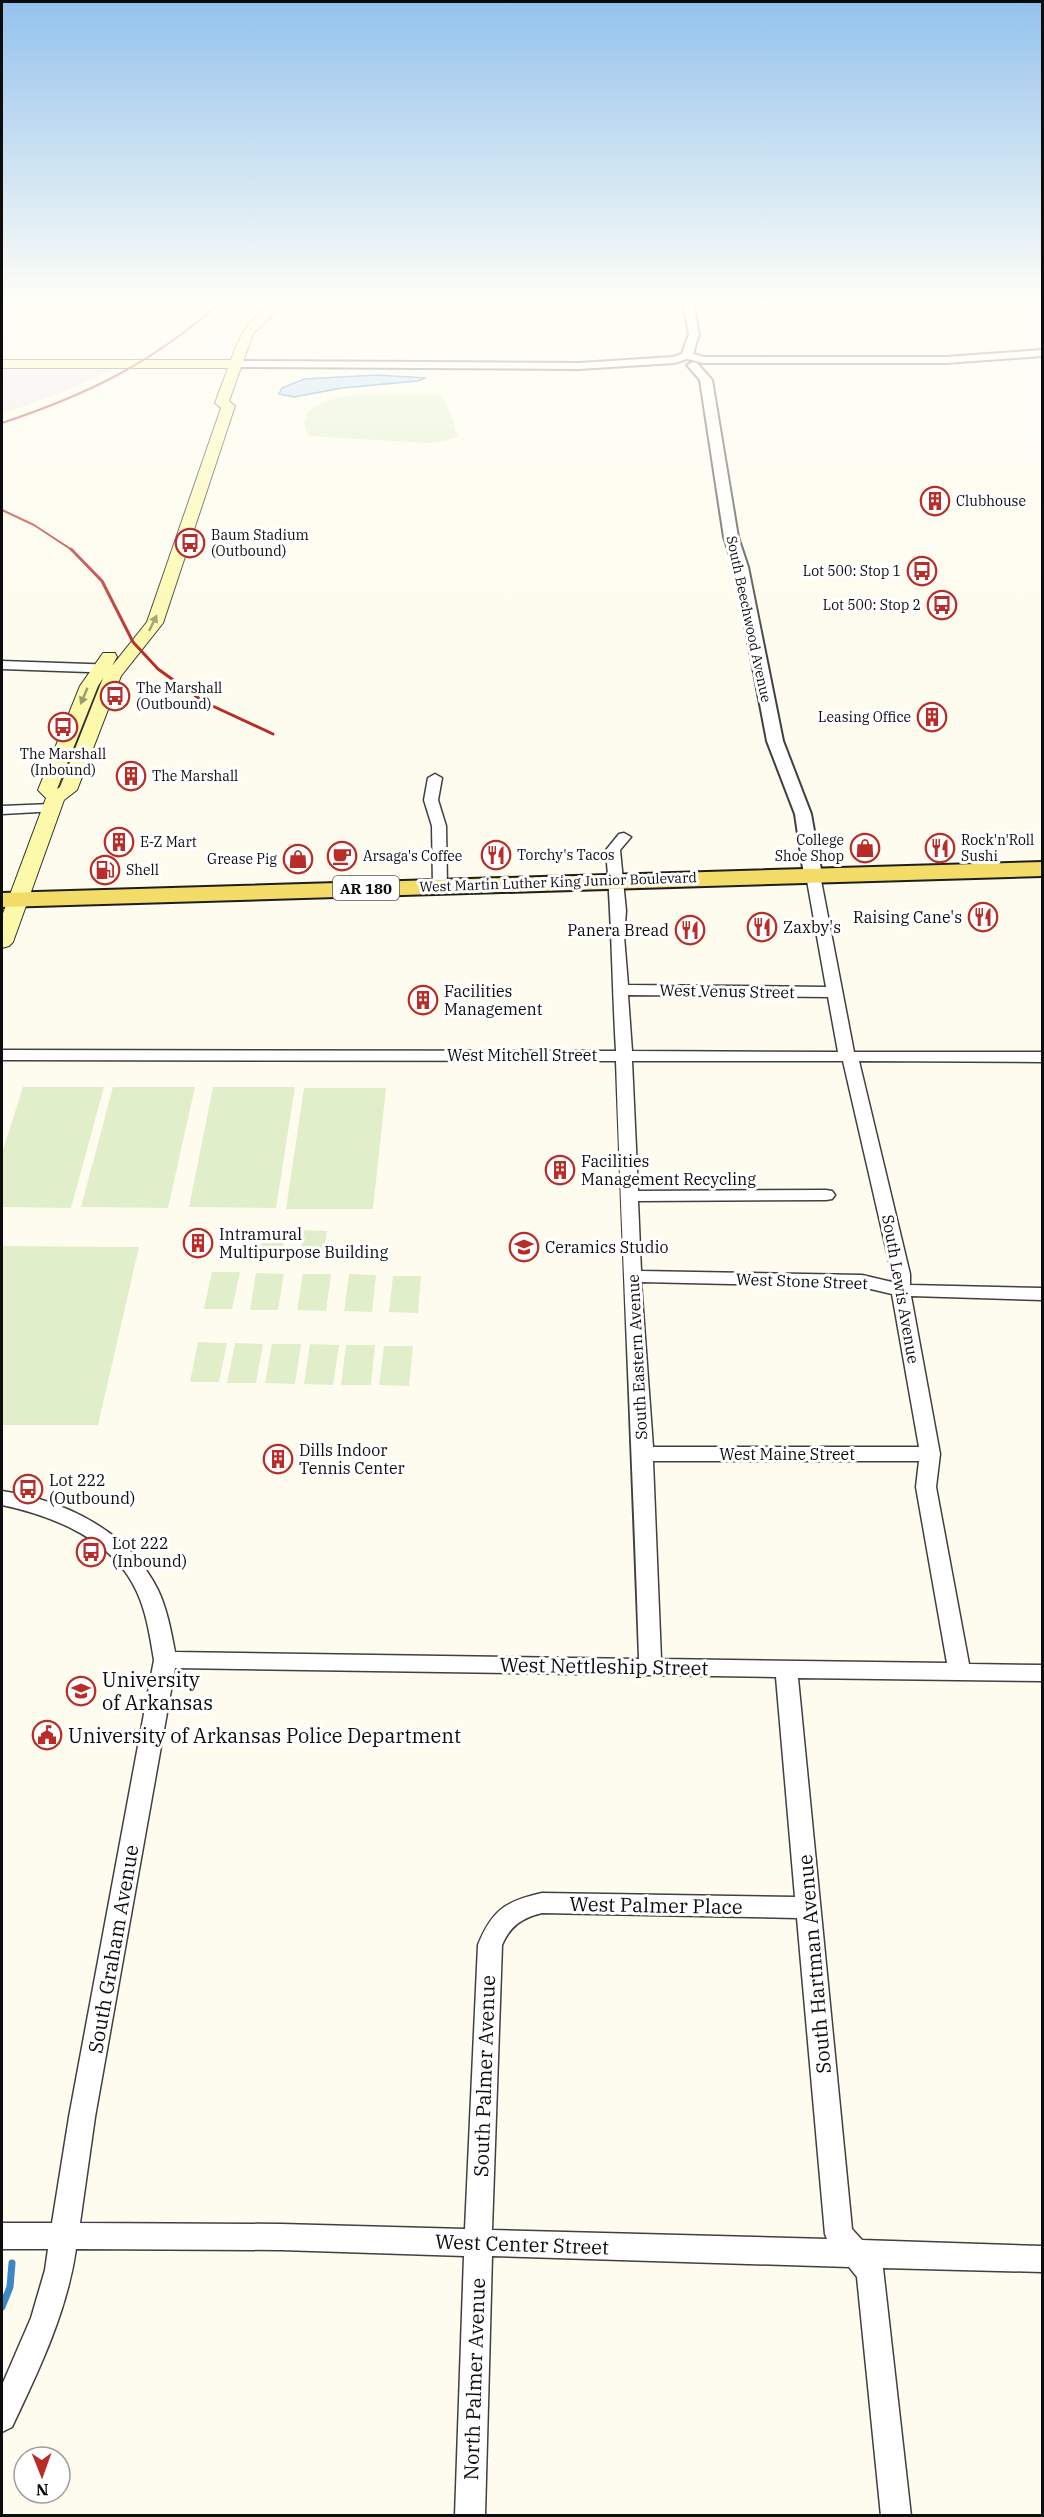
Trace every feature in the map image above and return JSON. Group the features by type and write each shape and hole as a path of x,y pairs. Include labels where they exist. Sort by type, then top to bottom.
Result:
{"main road":[{"path":"109,669 155,623 223,419"},
{"path":"2,942 10,900 54,802 68,790 108,686 109,669 138,616"},
{"name":"West Martin Luther King Junior Boulevard","path":"10,900 813,874 1042,869"}],"street":[{"name":"South Beechwood Avenue","path":"712,419 731,537 741,567 775,741 803,814 813,874"},
{"path":"2,665 109,669"},
{"path":"435,778 431,800 439,826 440,886"},
{"path":"2,810 54,802"},
{"name":"South Eastern Avenue","path":"624,837 613,850 619,910 617,936 632,1276 643,1454 650,1666"},
{"name":"South Lewis Avenue","path":"813,874 847,1056 853,1065 901,1274 901,1290 930,1454 926,1487 960,1672"},
{"name":"West Venus Street","path":"620,990 835,992"},
{"name":"West Mitchell Street","path":"2,1055 1042,1057"},
{"path":"630,1196 826,1195"},
{"name":"West Stone Street","path":"632,1276 862,1281 901,1290 1042,1294"},
{"name":"West Maine Street","path":"643,1454 930,1454"},
{"name":"South Graham Avenue","path":"2,1498 17,1500 60,1514 93,1531 126,1558 149,1596 159,1622 165,1660 117,1921 59,2270 45,2318 29,2359 2,2416"},
{"name":"West Nettleship Street","path":"165,1660 1042,1673"},
{"name":"South Hartman Avenue","path":"786,1670 839,2234 871,2272 896,2516"},
{"name":"West Palmer Place","path":"507,1916 522,1907 542,1903 809,1908"},
{"name":"South Palmer Avenue","path":"478,2242 490,1945 496,1928 507,1916"},
{"name":"West Center Street","path":"2,2236 281,2237 1042,2259"},
{"name":"North Palmer Avenue","path":"470,2516 478,2242"}],"green space":[{"path":"305,419 453,419 456,433 458,433 457,437 445,441 428,443 308,436 304,424"},
{"path":"23,1087 104,1087 71,1208 2,1207 2,1153"},
{"path":"113,1087 195,1087 168,1208 81,1207"},
{"path":"213,1087 295,1087 276,1208 189,1207"},
{"path":"304,1088 386,1088 373,1209 286,1209"},
{"path":"264,1230 286,1230 281,1258 259,1258"},
{"path":"304,1230 327,1231 322,1259 300,1258"},
{"path":"2,1246 139,1247 98,1425 2,1425"},
{"path":"212,1272 240,1272 232,1309 204,1309"},
{"path":"256,1273 284,1274 278,1310 250,1310"},
{"path":"303,1274 331,1274 326,1311 297,1310"},
{"path":"349,1274 376,1275 372,1312 344,1311"},
{"path":"393,1276 421,1276 418,1313 389,1312"},
{"path":"198,1342 227,1343 219,1382 190,1382"},
{"path":"235,1343 263,1344 256,1383 227,1383"},
{"path":"272,1344 301,1344 295,1384 265,1383"},
{"path":"310,1344 339,1345 333,1385 304,1384"},
{"path":"346,1345 375,1345 371,1385 341,1385"},
{"path":"384,1346 413,1346 409,1386 379,1385"}],"waterway":[{"path":"2,2307 10,2287 12,2263"}],"railway":[{"path":"2,423 12,419"},
{"path":"2,510 34,525 72,550"},
{"path":"72,550 102,581 133,642 158,669 204,702 273,734"}],"place":[{"name":"Clubhouse","path":"935,501"},
{"name":"Baum Stadium (Outbound)","path":"190,543"},
{"name":"Lot 500: Stop 1","path":"922,571"},
{"name":"Lot 500: Stop 2","path":"942,605"},
{"name":"The Marshall (Outbound)","path":"115,696"},
{"name":"Leasing Office","path":"932,717"},
{"name":"The Marshall (Inbound)","path":"63,727"},
{"name":"The Marshall","path":"131,776"},
{"name":"E-Z Mart","path":"119,842"},
{"name":"College Shoe Shop","path":"865,848"},
{"name":"Rock'n'Roll Sushi","path":"940,848"},
{"name":"Torchy's Tacos","path":"496,855"},
{"name":"Arsaga's Coffee","path":"342,856"},
{"name":"Grease Pig","path":"298,859"},
{"name":"Shell","path":"105,870"},
{"name":"Raising Cane's","path":"983,917"},
{"name":"Zaxby's","path":"762,927"},
{"name":"Panera Bread","path":"690,930"},
{"name":"Facilities Management","path":"423,1000"},
{"name":"Facilities Management Recycling","path":"560,1170"},
{"name":"Intramural Multipurpose Building","path":"198,1243"},
{"name":"Ceramics Studio","path":"524,1247"},
{"name":"Dills Indoor Tennis Center","path":"278,1459"},
{"name":"Lot 222 (Outbound)","path":"28,1489"},
{"name":"Lot 222 (Inbound)","path":"91,1552"},
{"name":"University of Arkansas","path":"81,1691"},
{"name":"University of Arkansas Police Department","path":"47,1735"}]}
